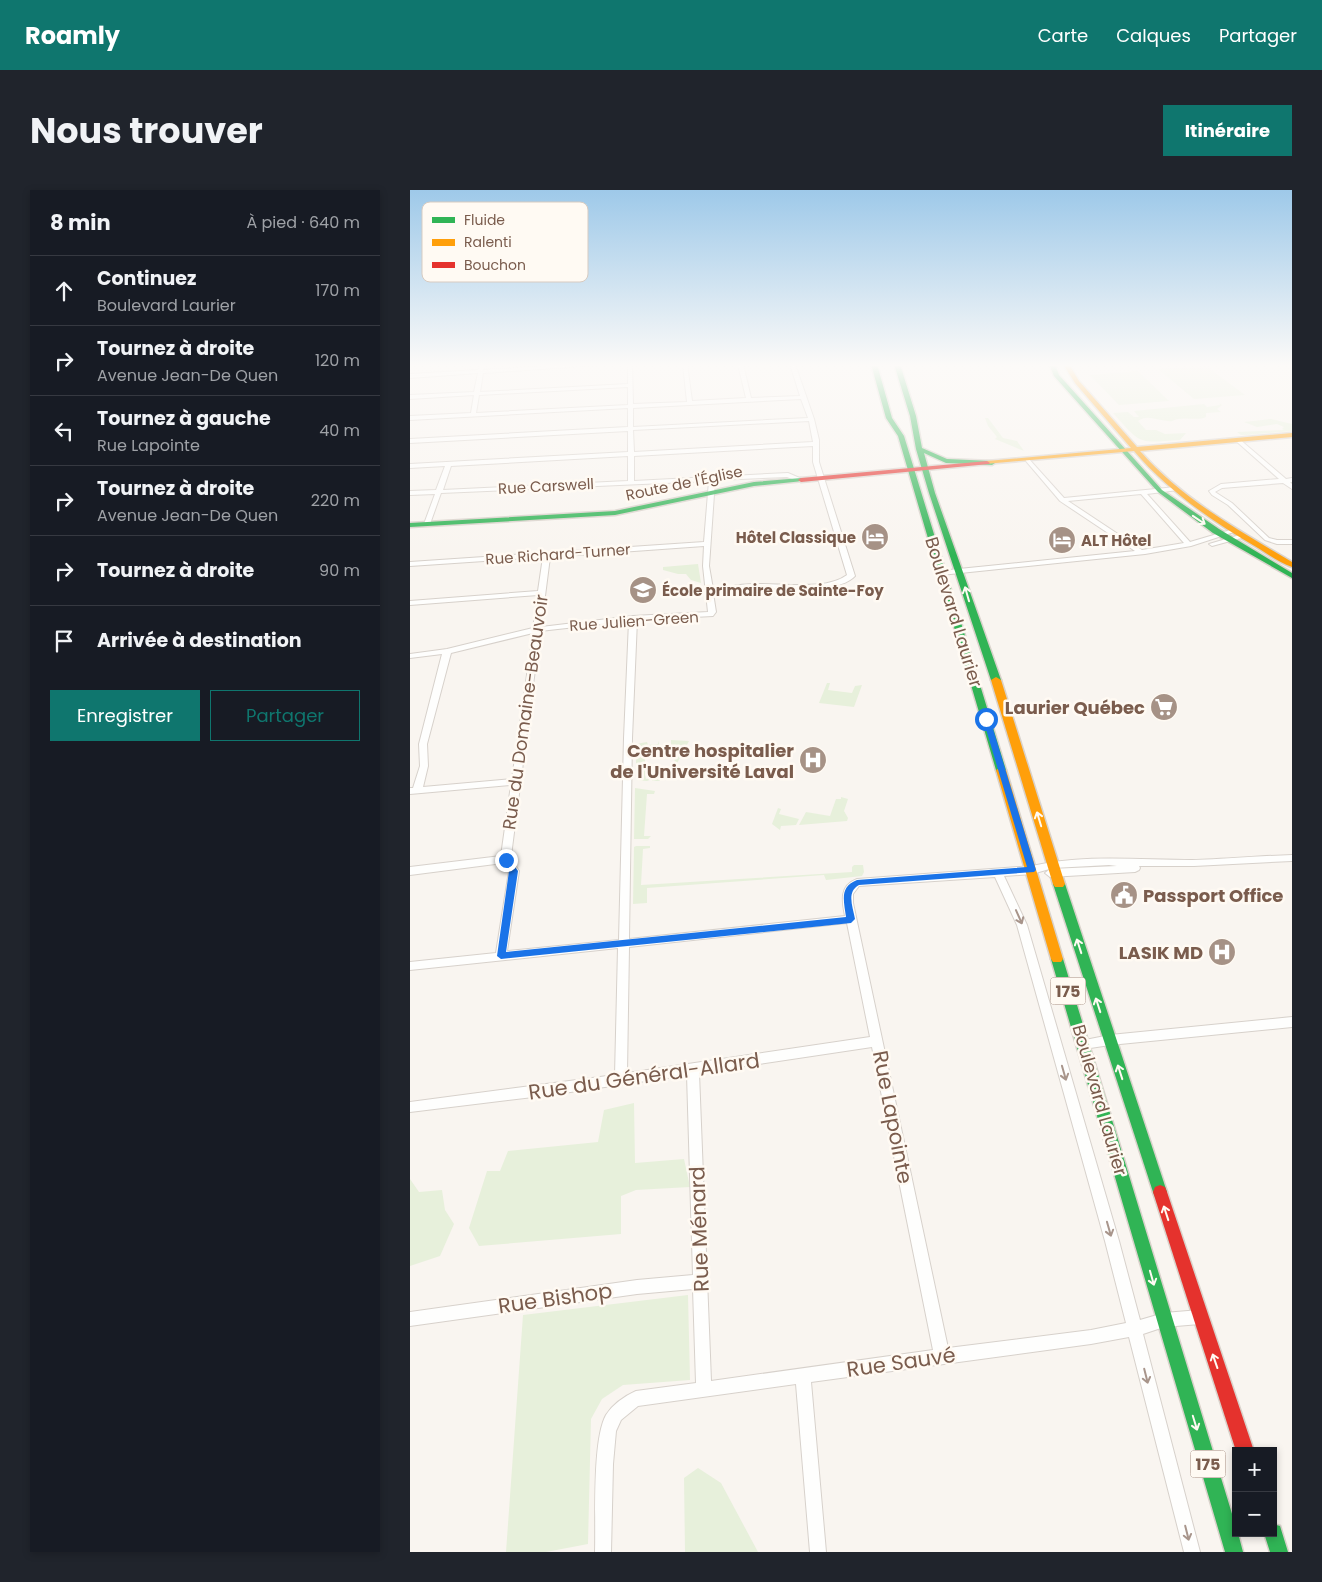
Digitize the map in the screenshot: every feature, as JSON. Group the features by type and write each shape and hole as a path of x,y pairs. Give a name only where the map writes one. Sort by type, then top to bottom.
{"main road":[{"name":"Boulevard Laurier","path":"895,428 901,436 943,574 1234,1552"},
{"name":"Boulevard Laurier","path":"916,428 919,449 941,521 960,572 1110,1040 1244,1447"},
{"path":"1109,428 1131,450 1232,535 1292,576"},
{"path":"1113,428 1160,491 1182,508 1292,565"},
{"name":"Route de l'Église","path":"410,525 615,513 744,485 1292,435"},
{"path":"919,449 932,458 944,462 992,463"},
{"path":"1274,1537 1279,1552"}],"street":[{"path":"410,441 658,428"},
{"path":"712,478 706,566 710,591 754,586 835,584 848,580 851,576 816,462 816,444 813,428"},
{"path":"631,481 632,429"},
{"path":"1238,440 1292,487"},
{"path":"410,466 816,444"},
{"path":"1028,460 1062,500 1140,552"},
{"path":"427,524 449,464"},
{"name":"Rue Carswell","path":"410,493 788,475 800,480"},
{"path":"1292,480 1212,490 1214,494 1241,514 1267,539 1277,542 1292,542"},
{"path":"1062,500 1176,489"},
{"path":"1143,493 1189,545"},
{"path":"943,574 1198,547 1232,535"},
{"path":"1169,549 1232,535"},
{"name":"Rue Richard-Turner","path":"410,564 707,544"},
{"name":"Rue du Domaine-Beauvoir","path":"501,956 514,871 506,860 547,555"},
{"name":"Rue Julien-Green","path":"410,656 447,651 536,631 633,618 710,614 712,612 710,591"},
{"path":"410,603 541,593"},
{"path":"621,1080 628,738 633,618"},
{"path":"447,651 423,744 424,766 414,791 516,782"},
{"path":"998,873 1292,858"},
{"path":"410,871 506,860"},
{"name":"Rue Lapointe","path":"942,1356 847,894 850,887 857,882 998,873"},
{"name":"Boulevard Laurier","path":"998,873 1022,925 1112,1241 1192,1552"},
{"path":"410,966 851,919"},
{"path":"1084,1044 1292,1022"},
{"name":"Rue du Général-Allard","path":"410,1107 621,1080 877,1042"},
{"name":"Rue Ménard","path":"693,1069 704,1389"},
{"name":"Rue Bishop","path":"410,1319 637,1287 701,1282"},
{"name":"Rue Sauvé","path":"603,1552 607,1445 610,1423 623,1407 636,1399 1091,1337 1134,1329 1164,1320 1200,1317"},
{"path":"803,1376 818,1552"}],"green space":[{"path":"989,428 995,428 1003,438 1017,441 1024,451 995,439 997,437"},
{"path":"1127,428 1144,428 1146,430 1156,430 1165,434 1186,433 1180,440 1155,442 1141,440"},
{"path":"1292,428 1292,431 1246,435 1241,435 1237,432 1284,430 1282,429"},
{"path":"698,564 701,583 691,580 686,574 663,570 663,567"},
{"path":"827,683 830,683 828,690 852,693 855,686 862,685 854,707 819,703"},
{"path":"671,740 689,741 675,767 674,749 671,749"},
{"path":"659,741 659,746 645,748 645,775 646,779 658,777 659,773 660,781 652,781 652,779 647,781 636,780 636,744 647,742 648,745 658,744"},
{"path":"635,788 655,791 654,794 647,794 644,836 651,836 648,839 634,839"},
{"path":"841,797 848,799 844,811 848,818 847,821 799,825 806,812 830,816 836,799 841,799"},
{"path":"778,808 781,809 779,814 799,819 796,825 781,826 780,830 772,824"},
{"path":"650,846 650,848 643,849 641,885 852,872 854,865 863,865 864,872 862,876 826,880 824,875 647,888 647,903 633,904 634,847"},
{"path":"634,1103 635,1163 684,1159 690,1187 636,1190 621,1196 621,1234 479,1246 469,1228 487,1171 500,1171 508,1151 598,1142 604,1110"},
{"path":"410,1179 419,1192 442,1190 445,1210 454,1224 440,1256 410,1266"},
{"path":"688,1295 690,1380 623,1385 602,1399 591,1419 588,1544 546,1552 506,1552 523,1315"},
{"path":"698,1468 721,1483 758,1552 685,1552 684,1478"}],"traffic: fast":[{"path":"895,428 901,436 1001,770"},
{"path":"915,428 919,449 932,493 996,680"},
{"path":"1103,428 1160,491 1216,531 1292,576"},
{"path":"919,449 946,461 992,463"},
{"path":"410,525 615,513 754,484 801,480"},
{"path":"1059,884 1160,1192"},
{"path":"1057,959 1234,1552"},
{"path":"1274,1537 1279,1552"}],"traffic: slow":[{"path":"1116,428 1148,464 1176,489 1234,531 1292,565"},
{"path":"987,463 1292,435"},
{"path":"996,680 1059,884"},
{"path":"1001,770 1057,959"}],"traffic: jam":[{"path":"801,480 987,463"},
{"path":"1160,1192 1244,1447"}],"place":[{"name":"Hôtel Classique","path":"875,537"},
{"name":"ALT Hôtel","path":"1062,540"},
{"name":"École primaire de Sainte-Foy","path":"643,590"},
{"name":"Laurier Québec","path":"1164,707"},
{"name":"Centre hospitalier de l'Université Laval","path":"813,760"},
{"name":"Passport Office","path":"1124,895"},
{"name":"LASIK MD","path":"1222,952"}],"route":[{"path":"506,860 514,871 501,956 851,919 847,894 850,887 857,882 1032,870 986,719"}]}
